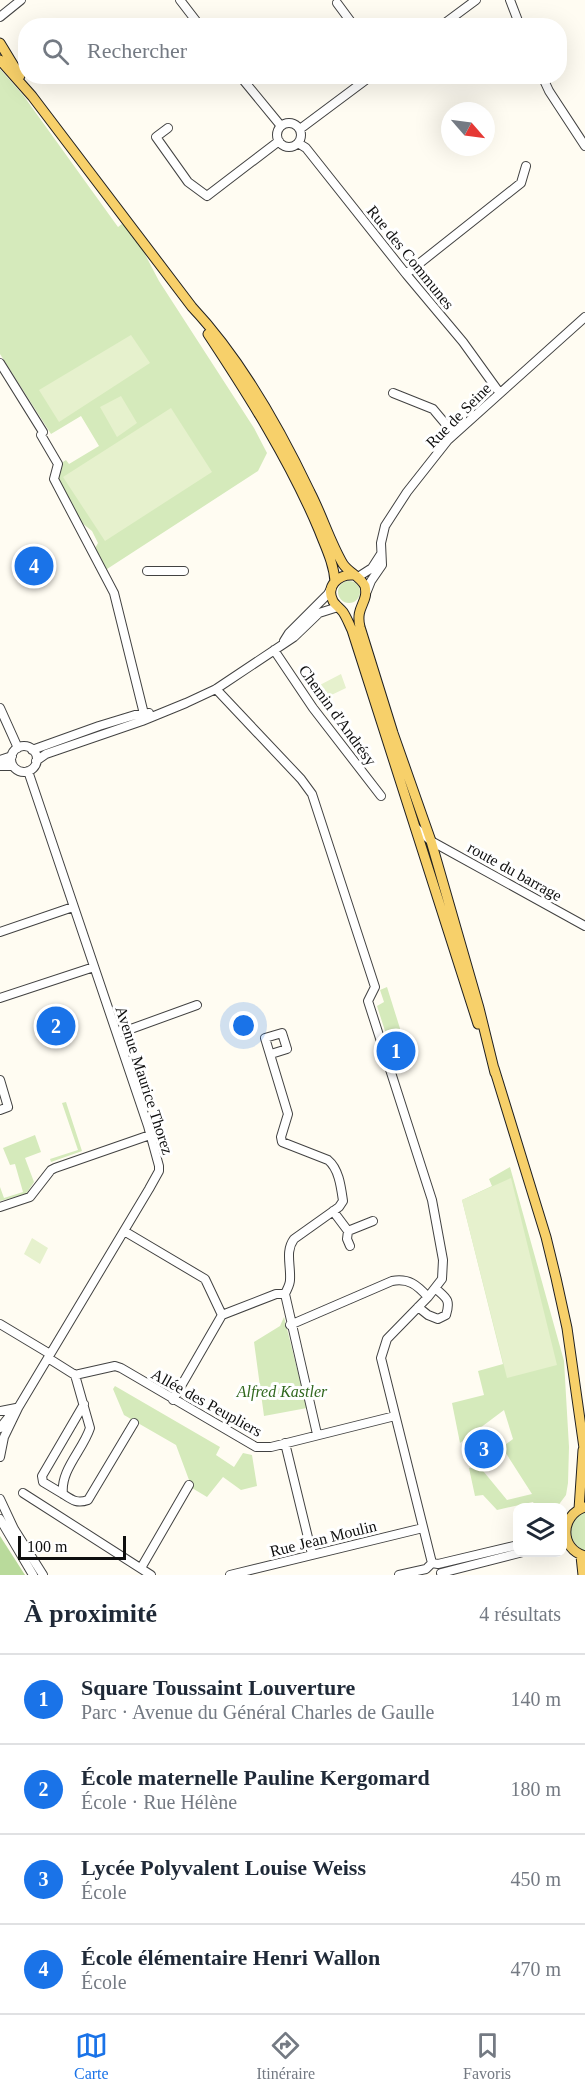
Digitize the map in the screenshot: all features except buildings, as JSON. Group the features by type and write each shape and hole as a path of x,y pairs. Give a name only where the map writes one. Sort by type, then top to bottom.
{"main road":[{"path":"0,43 18,73"},
{"path":"0,60 18,80"},
{"path":"21,84 192,307 262,420 298,484 331,560 334,584 331,596 352,630 495,1073 546,1238 556,1278 567,1328 584,1451 582,1508 571,1515 567,1521"},
{"path":"25,84 32,96"},
{"path":"192,307 207,322 268,414 298,466 340,559 363,581 367,591 360,606 360,627 393,733 431,841 479,1008 495,1073"},
{"path":"334,584 343,576 356,576"},
{"path":"339,608 351,610 360,606"},
{"path":"567,1546 583,1556 583,1575"}],"street":[{"path":"0,16 21,0"},
{"path":"180,0 194,18"},
{"path":"452,18 476,0"},
{"path":"510,0 517,18"},
{"path":"337,3 348,18"},
{"path":"247,84 281,126"},
{"path":"300,129 360,84"},
{"path":"546,84 585,146"},
{"path":"291,123 300,129 301,136 298,143 290,147 284,146 279,141 277,134 281,126 291,123"},
{"path":"168,128 156,137 188,182 207,196 279,141"},
{"name":"Rue des Communes","path":"298,143 306,148 463,342 499,392"},
{"path":"406,274 521,183 526,166"},
{"name":"Rue de Seine","path":"367,591 382,565 382,534 385,526 407,492 454,434 585,317"},
{"path":"0,363 2,373 42,434 58,464 54,479 114,593 139,686 144,714"},
{"path":"393,393 433,409 454,434"},
{"path":"356,576 372,568 381,554"},
{"path":"147,571 184,571"},
{"path":"283,643 289,633 322,600 334,584"},
{"path":"36,760 46,754 186,703 216,688 301,632 319,613 339,608"},
{"name":"Chemin d'Andrésy","path":"274,650 313,708 381,796"},
{"path":"216,688 301,779 312,794 375,987 368,1001 438,1222 442,1279 428,1297 387,1339 381,1358 431,1568 440,1574 513,1555"},
{"path":"0,708 18,747"},
{"path":"32,750 135,715 162,712"},
{"path":"0,760 12,756 18,747 24,746 32,750 36,756 34,767 28,771 20,771 14,766 12,756"},
{"path":"0,766 14,766"},
{"name":"Avenue Maurice Thorez","path":"1,1450 4,1437 18,1408 159,1171 158,1158 28,771"},
{"path":"415,827 431,841"},
{"name":"route du barrage","path":"431,841 585,926"},
{"path":"0,932 73,908"},
{"path":"0,998 94,967"},
{"path":"117,1034 197,1005"},
{"path":"271,1054 288,1114 281,1137 282,1142 328,1160 333,1165 342,1188 343,1201 294,1239 288,1250 290,1282 285,1294 317,1434"},
{"path":"0,1080 4,1108"},
{"path":"0,1207 30,1197 55,1168 150,1135"},
{"path":"333,1211 348,1231"},
{"path":"348,1231 373,1221"},
{"path":"124,1231 205,1279 222,1315"},
{"path":"348,1231 346,1239 350,1246"},
{"path":"291,1325 392,1281 402,1279 418,1286 428,1297"},
{"path":"418,1307 428,1315 438,1318 446,1315 447,1298 435,1288"},
{"path":"173,1400 222,1315 276,1294 285,1294"},
{"path":"0,1324 75,1375 90,1428 70,1465 62,1485 63,1494"},
{"name":"Allée des Peupliers","path":"75,1375 115,1366 256,1447 271,1447 395,1416"},
{"path":"84,1404 42,1476 43,1482 74,1501 81,1503 88,1500 134,1424"},
{"path":"0,1411 18,1408"},
{"name":"Avenue Maurice Thorez","path":"0,1428 18,1408"},
{"path":"285,1443 312,1554"},
{"path":"141,1568 189,1485"},
{"path":"23,1493 152,1575"},
{"path":"0,1499 14,1529 44,1575"},
{"path":"0,1519 33,1575"},
{"name":"Rue Jean Moulin","path":"230,1575 423,1528"},
{"path":"399,1575 513,1546"}],"green space":[{"path":"0,69 23,95 118,227 127,220 159,281 254,428 267,453 258,471 104,571 94,550 98,543 92,531 77,519 57,479 60,464 66,460 69,464 99,446 81,416 51,434 0,354"},
{"path":"131,335 150,363 59,422 39,390"},
{"path":"121,396 137,423 117,437 100,407"},
{"path":"171,408 212,472 105,541 63,477"},
{"path":"349,581 357,584 360,592 357,600 349,603 341,600 338,592 341,584"},
{"path":"341,674 346,688 323,699 316,687"},
{"path":"387,987 408,1054 394,1059 377,1006 384,1002 380,990"},
{"path":"66,1102 82,1151 51,1162 50,1159 78,1150 62,1103"},
{"path":"35,1135 41,1152 25,1158 34,1182 26,1194 0,1201 0,1187 4,1198 23,1192 15,1164 10,1165 3,1148"},
{"path":"510,1167 564,1361 569,1447 568,1483 566,1495 560,1503 513,1503 513,1506 497,1510 483,1495 475,1496 469,1468 479,1466 507,1500 532,1494 502,1447 513,1439 504,1410 460,1443 452,1403 484,1395 478,1371 503,1364 462,1200 492,1186 489,1179"},
{"path":"511,1178 557,1365 507,1378 462,1200"},
{"path":"32,1238 48,1248 40,1264 24,1254"},
{"name":"Alfred Kastler","path":"284,1317 307,1408 264,1416 254,1342 280,1326"},
{"path":"115,1386 220,1447 216,1455 234,1467 243,1453 252,1455 257,1486 241,1490 223,1477 207,1497 192,1488 176,1445 124,1415 113,1389"},
{"path":"585,1511 585,1552 574,1542 571,1532 575,1520"},
{"path":"0,1536 25,1575 0,1575"}],"place":[{"name":"École élémentaire Henri Wallon","path":"34,566"},
{"name":"École maternelle Pauline Kergomard","path":"56,1026"},
{"name":"Square Toussaint Louverture","path":"396,1051"},
{"name":"Lycée Polyvalent Louise Weiss","path":"484,1449"}]}
